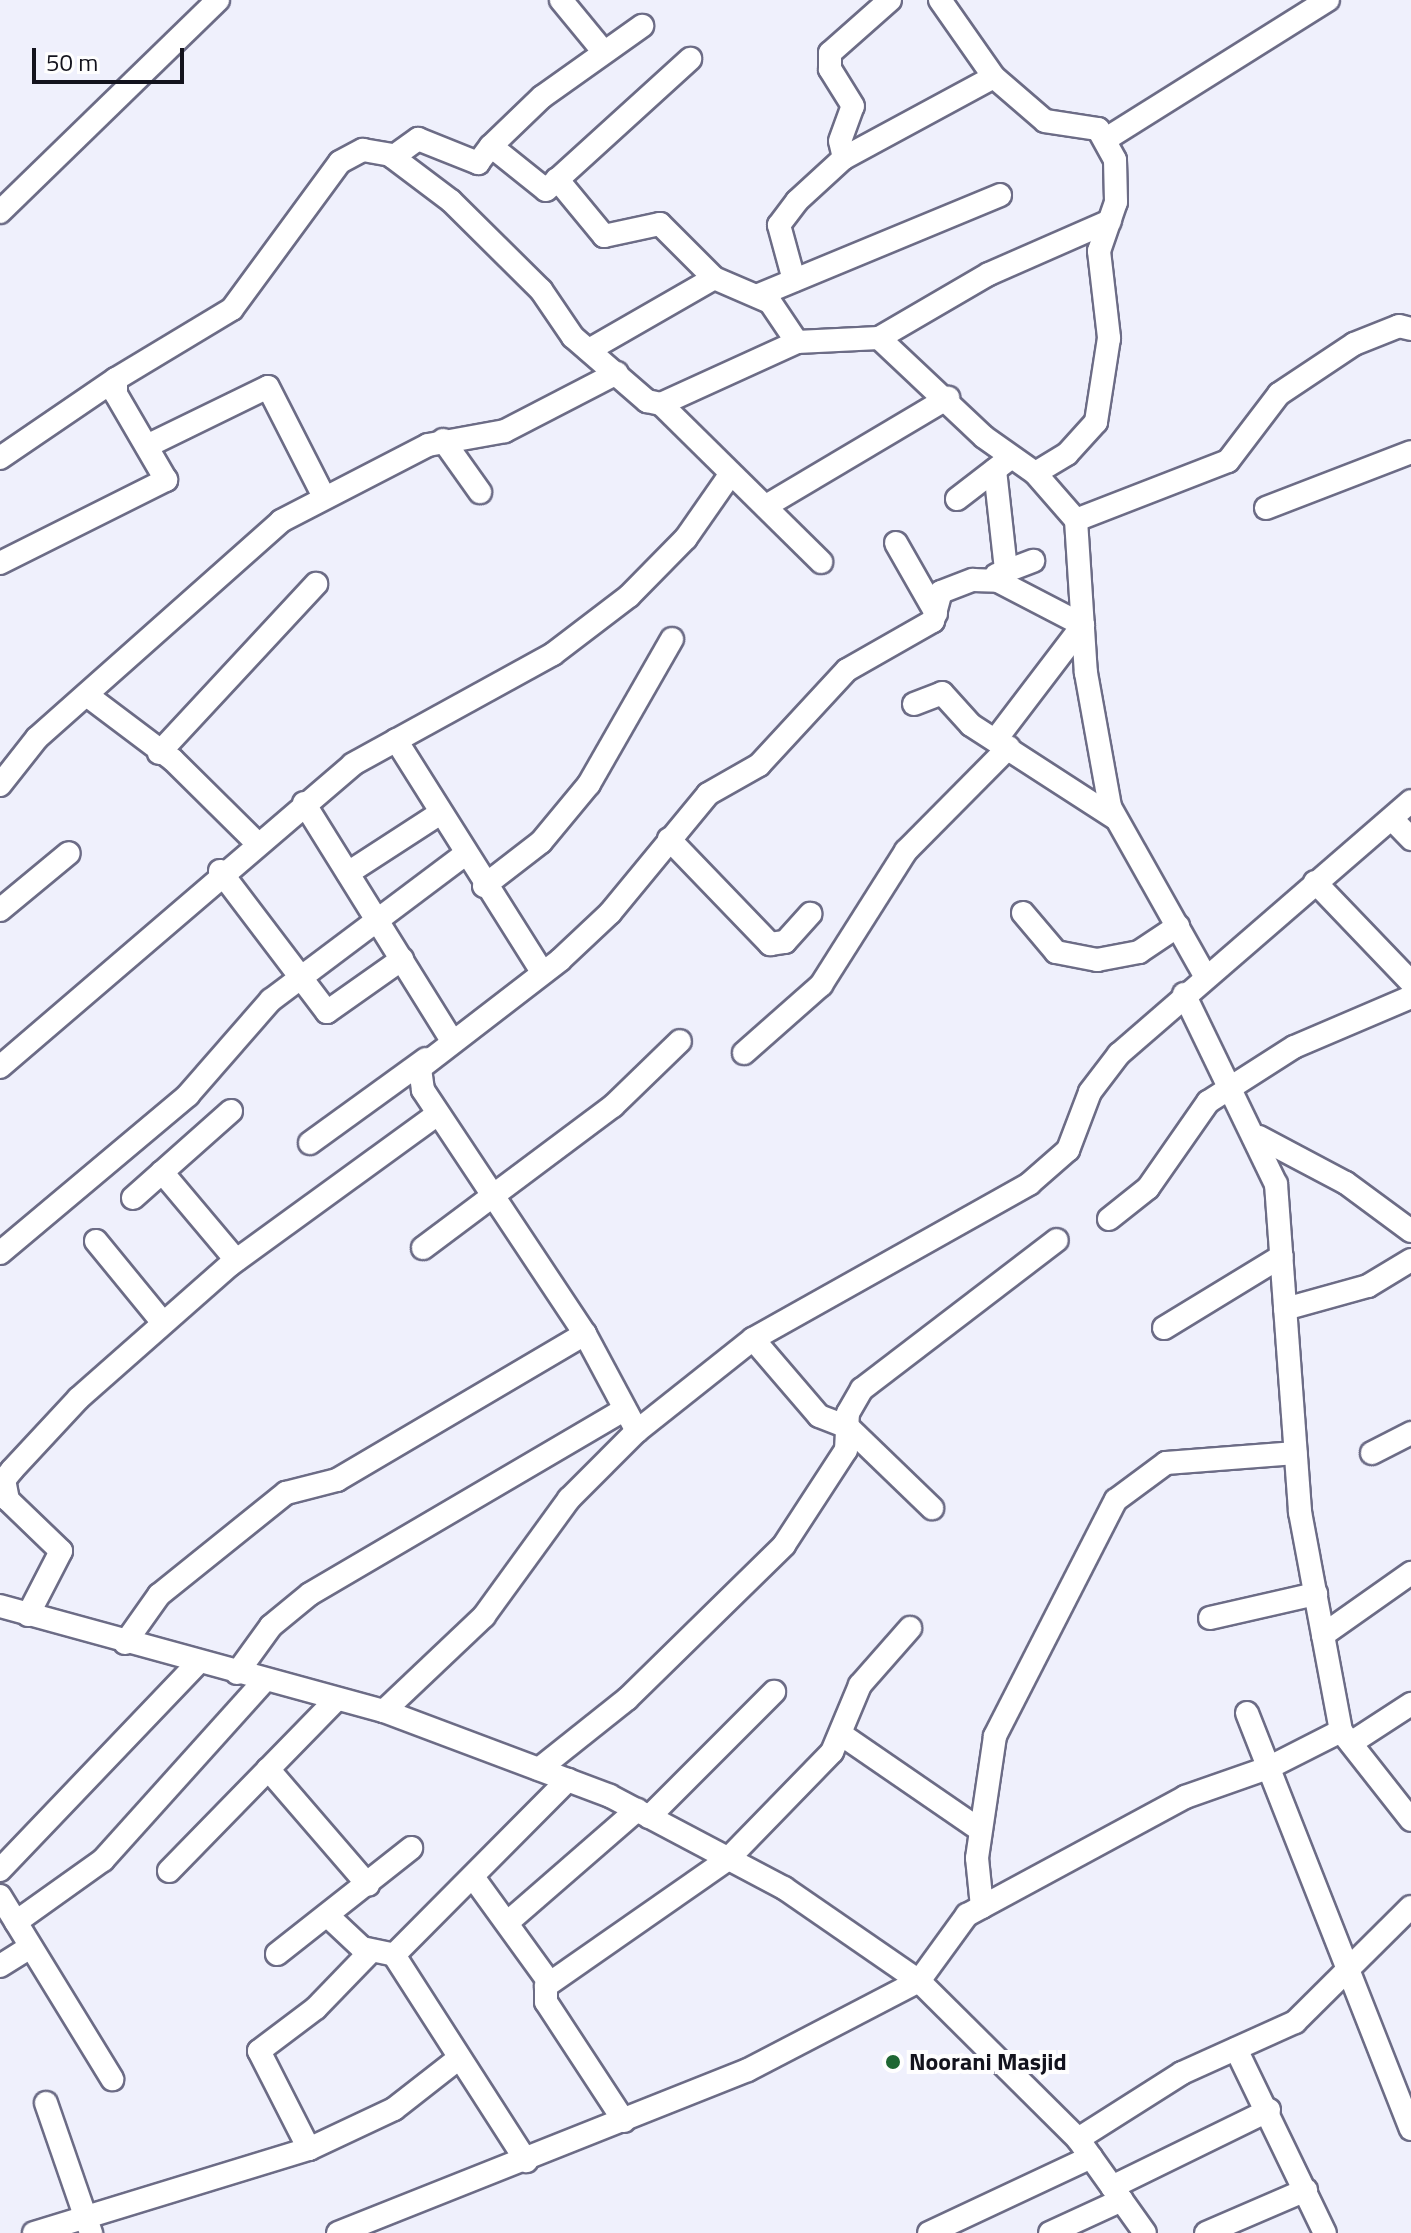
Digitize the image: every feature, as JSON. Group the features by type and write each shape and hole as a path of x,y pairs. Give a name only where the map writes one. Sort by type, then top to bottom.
{"street":[{"path":"0,212 218,0"},
{"path":"561,0 603,51"},
{"path":"844,158 840,141 853,106 830,69 830,53 890,0"},
{"path":"1106,139 1328,0"},
{"path":"944,1 994,77 1045,121 1098,129 1115,160 1110,221 1099,251 1109,338 1096,422 1067,454 1035,473"},
{"path":"393,157 418,139 478,163 491,146 603,51 642,26"},
{"path":"491,146 537,189 557,179 690,59"},
{"path":"794,280 779,225 844,158 994,77"},
{"path":"0,458 116,379 232,309 340,162 363,150 393,157 451,201 589,350 661,404 821,562"},
{"path":"557,179 604,236 653,220 714,278 759,295 797,342"},
{"path":"759,295 1000,195"},
{"path":"661,404 797,342 879,338 989,274 1110,221"},
{"path":"589,350 714,278"},
{"path":"1076,520 1228,461 1279,394 1354,344 1411,329"},
{"path":"879,338 948,398 1002,464 1035,473 1076,520 1083,625 1115,818 1204,974"},
{"path":"0,785 37,738 88,696 281,521 323,495 443,440 505,431 617,373"},
{"path":"0,563 162,484 165,474 116,394 116,379"},
{"path":"149,445 268,387 323,495"},
{"path":"766,506 948,398"},
{"path":"443,440 480,492"},
{"path":"1266,508 1411,452"},
{"path":"957,499 1002,464"},
{"path":"997,574 1002,464"},
{"path":"0,1067 220,871 304,803 396,740 553,654 629,596 686,538 730,475"},
{"path":"896,543 936,613"},
{"path":"310,1143 543,973 610,913 669,839 729,776 769,755 847,670 921,629 936,613 941,592 1033,561"},
{"path":"997,574 1083,625"},
{"path":"159,753 316,584"},
{"path":"744,1053 821,985 906,851 1003,743 1083,625"},
{"path":"484,886 541,842 589,784 672,639"},
{"path":"914,704 942,693 1086,806 1115,818"},
{"path":"88,696 159,753 256,842"},
{"path":"396,740 463,856 543,973"},
{"path":"384,1711 484,1616 569,1499 637,1431 753,1339 1029,1184 1068,1150 1104,1071 1204,974 1411,801"},
{"path":"304,803 451,1039"},
{"path":"348,873 439,814"},
{"path":"1392,819 1411,839"},
{"path":"669,839 770,944 785,942 810,914"},
{"path":"0,910 69,853"},
{"path":"0,1253 188,1095 242,1027 299,978 376,917 463,856"},
{"path":"220,871 319,1007 334,1011 402,959"},
{"path":"1315,882 1411,982"},
{"path":"1023,913 1056,952 1097,960 1139,952 1178,926"},
{"path":"1184,994 1228,1087 1259,1137 1276,1184 1296,1453 1323,1635 1346,1737 1411,1820"},
{"path":"1109,1219 1148,1188 1208,1102 1228,1087 1294,1047 1411,997"},
{"path":"423,1248 489,1193 613,1106 680,1041"},
{"path":"426,1059 419,1077 438,1114 585,1334 637,1431"},
{"path":"133,1198 231,1111"},
{"path":"28,1615 61,1551 8,1500 4,1480 79,1398 236,1260 438,1114"},
{"path":"1259,1137 1346,1183 1411,1231"},
{"path":"162,1172 236,1260"},
{"path":"539,1769 627,1699 784,1545 846,1450 848,1427 862,1389 1057,1240"},
{"path":"96,1241 163,1323"},
{"path":"1164,1328 1282,1256"},
{"path":"1285,1309 1368,1286 1411,1260"},
{"path":"125,1643 159,1595 286,1493 337,1480 585,1334"},
{"path":"753,1339 819,1416 848,1427 932,1508"},
{"path":"237,1673 271,1626 310,1594 625,1409"},
{"path":"1372,1453 1411,1433"},
{"path":"982,1907 979,1829 995,1736 1116,1500 1166,1463 1296,1453"},
{"path":"1323,1635 1411,1573"},
{"path":"1210,1618 1316,1594"},
{"path":"0,1606 198,1663 384,1711 568,1780 643,1814 728,1859 919,1981 1084,2148 1145,2233"},
{"path":"549,1982 728,1859 842,1735 860,1685 910,1628"},
{"path":"0,1870 198,1663"},
{"path":"16,1922 103,1860 264,1681"},
{"path":"508,1922 643,1814 774,1692"},
{"path":"169,1871 337,1699"},
{"path":"338,2233 526,2161 748,2070 919,1981 934,1954 982,1907 1185,1797 1346,1737 1411,1704"},
{"path":"1247,1713 1411,2129"},
{"path":"842,1735 979,1829"},
{"path":"268,1769 368,1885"},
{"path":"394,1955 568,1780"},
{"path":"277,1954 329,1917 411,1848"},
{"path":"473,1877 549,1982 546,2002 624,2121"},
{"path":"0,1896 112,2079"},
{"path":"929,2233 1084,2148 1182,2073 1295,2022 1411,1907"},
{"path":"329,1917 371,1951 394,1955 526,2161"},
{"path":"0,1966 31,1947"},
{"path":"309,2149 259,2051 316,2008 371,1951"},
{"path":"1236,2049 1269,2110 1325,2233"},
{"path":"34,2233 88,2226 309,2149 394,2109 458,2059"},
{"path":"46,2103 88,2226"},
{"path":"1050,2233 1269,2110"},
{"path":"1206,2233 1306,2190"}],"place":[{"name":"Noorani Masjid","path":"893,2062"}]}
